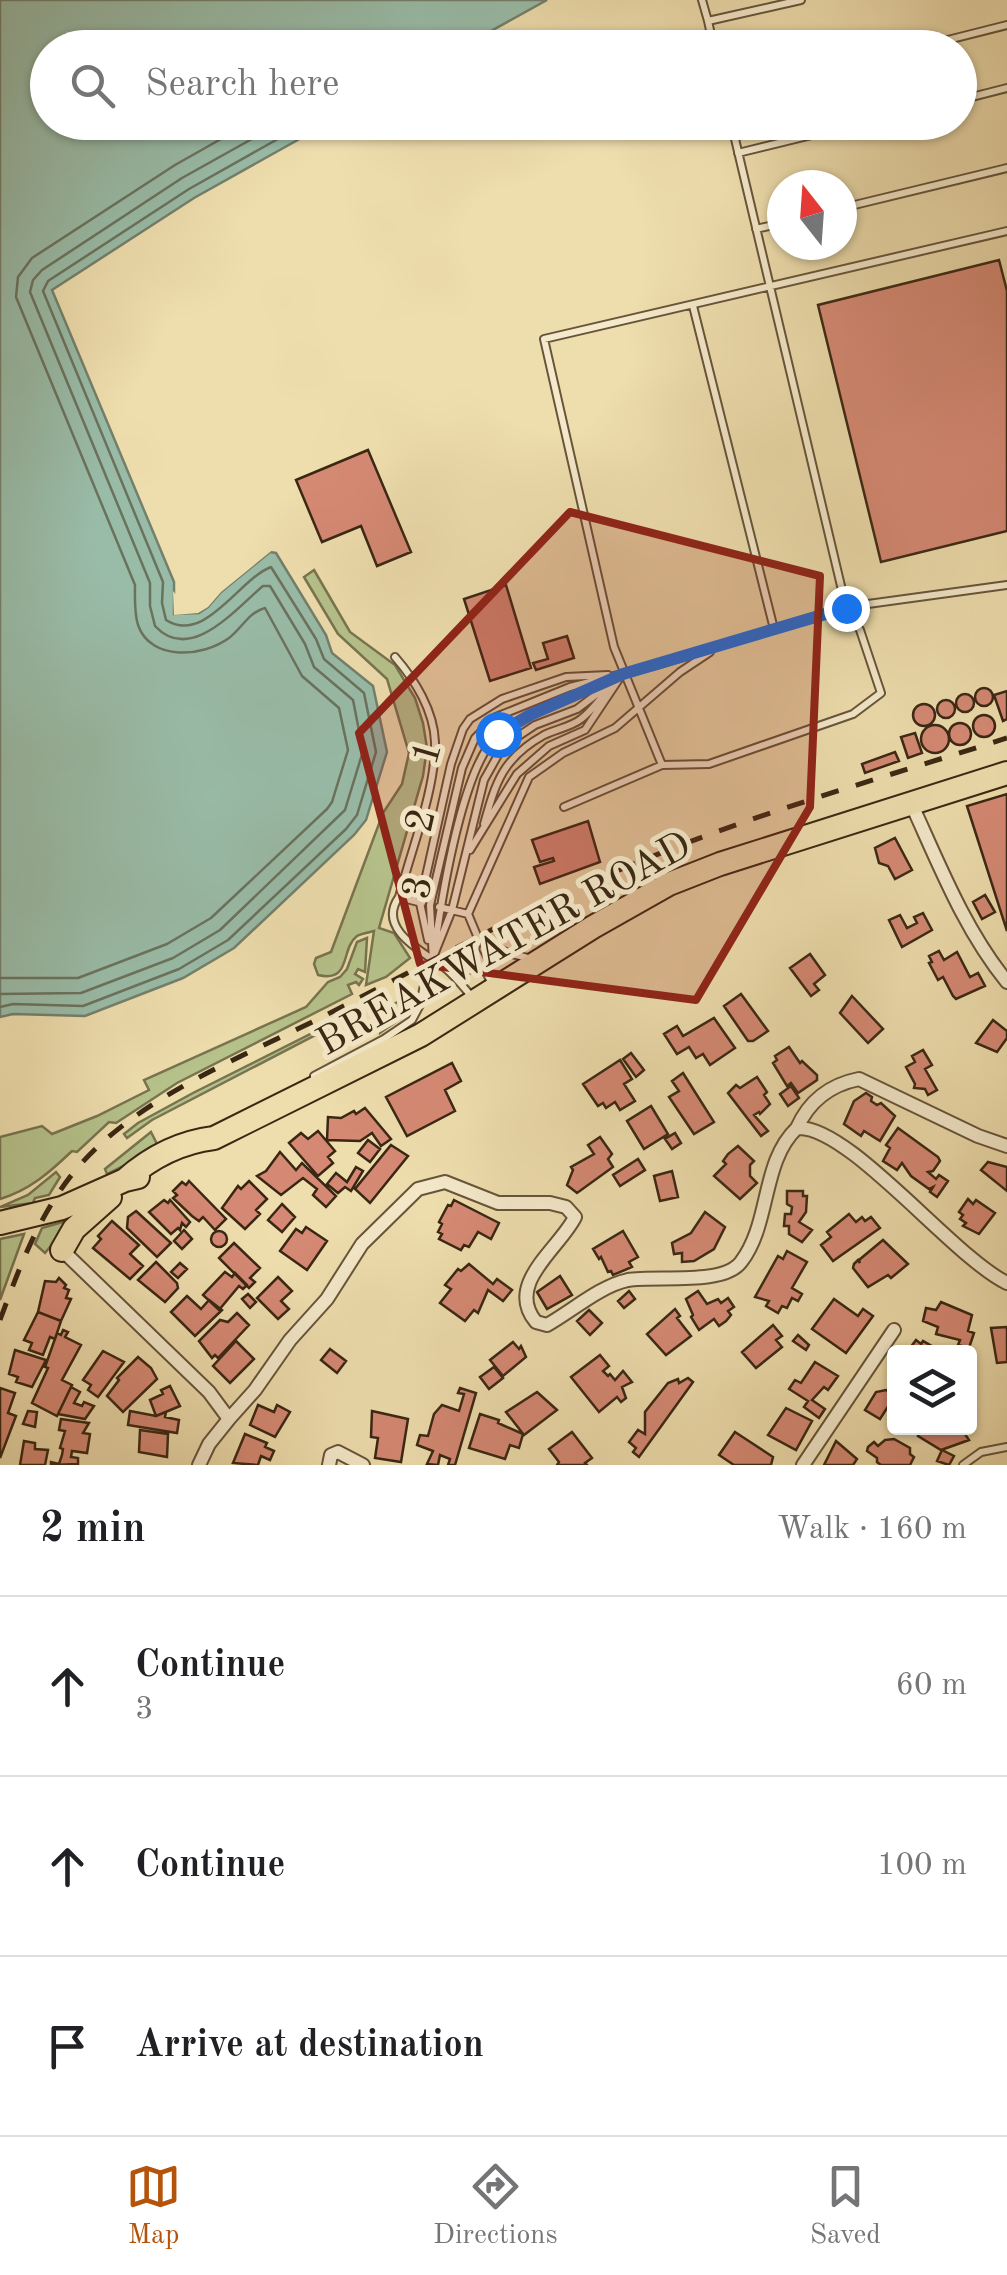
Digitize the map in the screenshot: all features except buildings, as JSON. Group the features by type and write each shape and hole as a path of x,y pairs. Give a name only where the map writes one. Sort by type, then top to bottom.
{"highway":[{"name":"BREAKWATER ROAD","path":"131,1179 199,1153 203,1139 370,1063 669,884 720,864 1007,773"},
{"path":"0,1223 62,1208 131,1179"},
{"path":"62,1250 92,1211 131,1179"}],"street":[{"path":"912,802 944,877 981,946 1007,982"},
{"path":"199,1465 208,1444 327,1299 362,1244 418,1190 431,1183 445,1182 498,1204 550,1202 566,1207 576,1217 532,1276 526,1291 528,1313 536,1322 547,1325 628,1280 716,1275 739,1266 758,1230 780,1150 812,1102 834,1088 859,1079 1007,1146"},
{"path":"796,1128 818,1132 842,1147 992,1276 1007,1283"},
{"path":"62,1250 209,1392 228,1419"},
{"path":"803,1465 894,1330"},
{"path":"329,1465 331,1455 338,1452 363,1465"}],"lane":[{"path":"702,0 710,30"},
{"path":"708,21 801,0"},
{"path":"977,33 1007,25"},
{"path":"977,96 1007,88"},
{"path":"564,807 662,765 709,764 853,714 880,693 860,630 846,608 735,140"},
{"path":"738,153 791,140"},
{"path":"857,204 1007,168"},
{"path":"756,229 767,226"},
{"path":"662,765 623,674 544,340 1007,230"},
{"path":"692,306 774,629"},
{"path":"301,1082 412,1020 452,910 484,780 508,743 535,726 577,710 623,674 846,608 1007,585"},
{"path":"485,995 475,950 478,938 468,914 530,777 563,753 615,728 680,672 719,646"},
{"path":"395,657 420,692 435,739 426,794 399,897 391,908 394,923 412,946 460,982 485,995"},
{"path":"483,827 497,780 518,752 544,735 581,720 623,674"},
{"path":"464,861 517,774 549,746 585,730 623,674"},
{"name":"1","path":"433,961 420,902 450,764 470,719 502,700 566,677 623,674"},
{"name":"2","path":"433,961 430,905 462,768 475,738 511,710 623,674"},
{"name":"3","path":"433,961 441,907 473,774 486,747 498,734 530,715 623,674"},
{"path":"399,897 468,914"},
{"path":"478,938 508,953 539,961"},
{"path":"203,1139 270,1099"},
{"path":"963,1465 981,1452 1007,1447"}],"highlighted area":[{"path":"570,512 820,576 810,807 696,1000 420,964 359,733"}],"green space":[{"path":"314,570 350,632 395,665 415,698 427,748 423,776 379,928 394,933 410,958 386,977 366,985 374,931 358,935 336,974 318,975 314,964 316,958 331,952 383,813 402,784 409,753 387,679 338,634 304,577"},
{"path":"367,938 365,972 358,969 355,974 363,979 359,985 348,985 352,994 177,1083 116,1123 109,1122 39,1180 0,1199 0,1137 42,1126 52,1134 97,1116 149,1090 144,1080 306,1007 328,982 340,977 357,942"},
{"path":"413,993 403,1017 380,1033 379,1013"},
{"path":"354,1012 152,1120 127,1138 124,1134 193,1093"},
{"path":"151,1132 159,1148 107,1174 105,1169"},
{"path":"56,1172 60,1177 49,1195 35,1198 33,1203 0,1207 28,1195"},
{"path":"73,1219 45,1253 35,1244 42,1228"},
{"path":"24,1234 0,1300 0,1239"}],"water":[{"path":"0,0 547,0 493,30 30,30 30,140 298,140 194,198 52,290 174,582 174,614 199,613 270,552 276,553 326,635 332,653 373,686 387,752 366,820 234,948 183,978 85,1016 0,1017"}],"pier":[{"path":"267,548 275,548 208,607 198,613 174,615 173,591 178,610 197,608"}],"railway":[{"path":"0,1320 42,1220 65,1183 104,1141 193,1081 600,878 777,811 1007,738"}],"route":[{"path":"498,734 530,715 623,674 846,608"}]}
